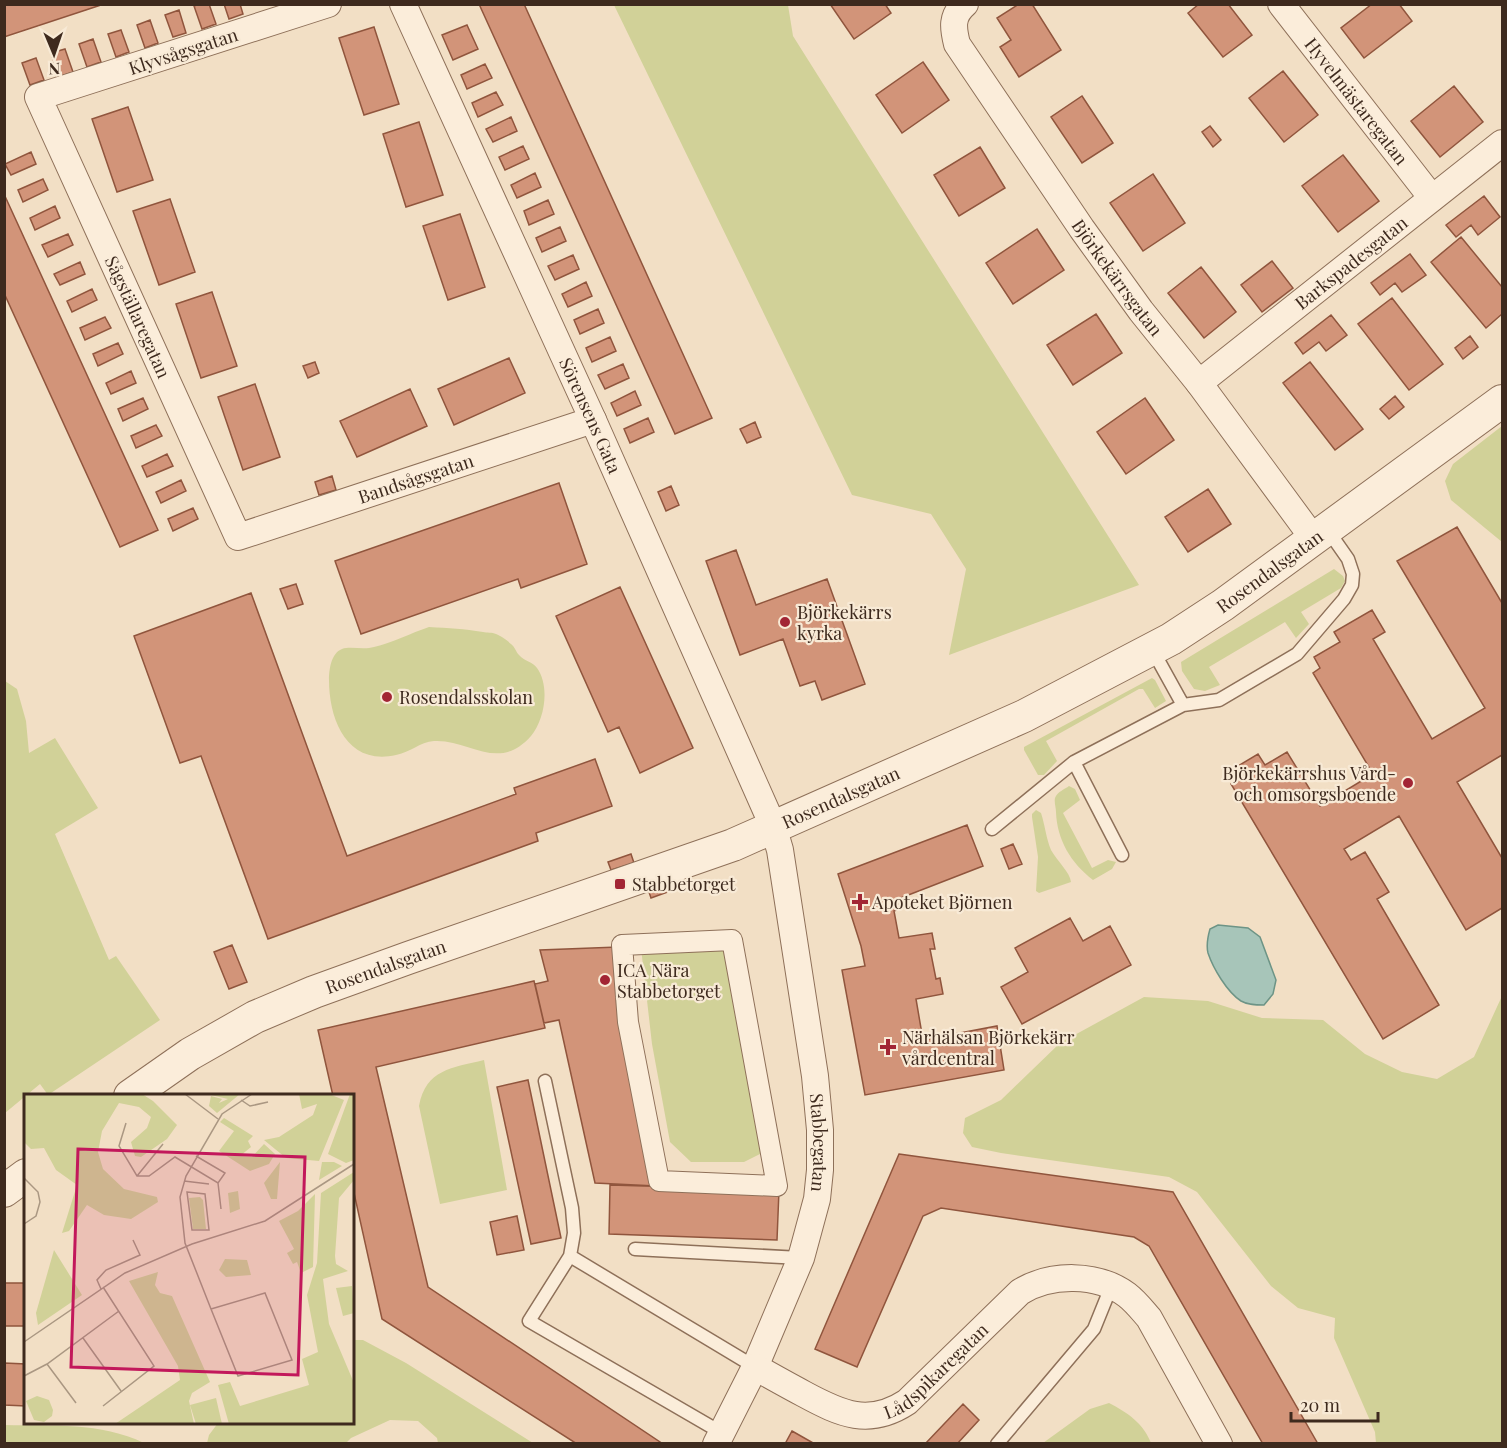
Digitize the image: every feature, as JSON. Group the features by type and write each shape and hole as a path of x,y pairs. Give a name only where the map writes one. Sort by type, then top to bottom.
{"street":[{"name":"Klyvsågsgatan","path":"38,97 328,4"},
{"name":"Sörensens Gata","path":"403,4 593,420 773,826"},
{"name":"Björkekärrsgatan","path":"965,4 955,16 953,30 957,44 1082,229 1141,311 1320,533"},
{"name":"Hyvelmästaregatan","path":"1281,4 1432,198"},
{"name":"Sågställaregatan","path":"38,97 238,537"},
{"name":"Barkspadesgatan","path":"1199,383 1503,143"},
{"name":"Rosendalsgatan","path":"131,1094 190,1054 255,1017 314,992 723,849 1024,716 1152,649 1223,605 1503,400"},
{"name":"Bandsågsgatan","path":"238,537 593,420"},
{"name":"Stabbegatan","path":"719,1438 755,1367 801,1258 817,1199 820,1170 820,1130 815,1076 780,850 773,826"},
{"path":"732,940 777,1186 659,1180 628,1022 622,945 732,940"},
{"path":"4,1191 24,1176"},
{"name":"Lådspikaregatan","path":"755,1367 834,1410 862,1416 879,1415 895,1410 907,1402 1020,1292 1034,1284 1053,1279 1090,1280 1125,1293 1149,1318 1220,1443"}],"lane":[{"path":"992,829 1074,762 1183,705 1219,700 1297,654 1344,599 1352,585 1353,574 1348,559 1320,533"},
{"path":"1152,649 1183,705"},
{"path":"1074,762 1122,855"},
{"path":"545,1081 572,1208 574,1233 570,1256 529,1321 719,1438"},
{"path":"635,1249 801,1258"},
{"path":"570,1256 755,1367"},
{"path":"997,1443 1094,1329 1111,1287"}],"green space":[{"path":"614,5 788,5 793,36 1139,585 949,655 966,569 931,514 852,495"},
{"path":"1502,426 1502,542 1451,500 1445,481 1453,464"},
{"path":"1334,569 1343,576 1345,581 1341,588 1301,612 1309,624 1296,638 1285,622 1209,667 1220,685 1205,691 1194,689 1182,671 1181,662"},
{"path":"429,627 494,633 508,641 521,657 537,668 545,693 540,721 531,736 519,747 507,752 495,753 434,741 424,743 401,754 379,757 365,754 353,747 344,737 337,724 330,695 329,672 335,654 345,648 370,648 381,645"},
{"path":"1152,678 1166,701 1155,708 1143,689 1139,689 1046,741 1057,761 1044,775 1038,775 1024,747"},
{"path":"5,681 17,689 26,721 29,753 55,738 98,808 55,834 109,960 116,956 160,1020 49,1094 40,1084 28,1094 24,1094 24,1097 5,1113"},
{"path":"1069,786 1075,789 1080,800 1063,813 1092,868 1108,860 1116,862 1112,869 1093,880 1072,858 1059,832 1055,798 1059,792"},
{"path":"1036,810 1041,813 1051,850 1071,882 1039,893 1036,891 1038,857 1032,817"},
{"path":"729,945 764,1152 744,1162 691,1162 670,1142 652,1044 641,948"},
{"path":"1502,996 1502,1443 1376,1443 1375,1432 1334,1338 1335,1318 1298,1308 1271,1286 1197,1192 1169,1177 972,1147 963,1133 965,1118 1001,1100 1060,1043 1144,997 1208,1001 1262,1018 1323,1020 1365,1054 1402,1072 1437,1079 1474,1057"},
{"path":"484,1060 507,1190 440,1204 419,1106 422,1094 434,1077 442,1072"},
{"path":"354,1340 363,1340 406,1363 533,1443 438,1443 437,1438 418,1421 390,1420 351,1438 346,1443 207,1443 209,1435 217,1424 354,1424"},
{"path":"1109,1403 1134,1419 1144,1430 1151,1443 1043,1443 1090,1409"},
{"path":"5,1425 93,1428 128,1436 144,1443 5,1443"}],"shaded area":[{"path":"1218,925 1248,928 1260,937 1276,980 1273,994 1264,1005 1241,1001 1226,986 1217,972 1208,953 1207,944 1210,929"}],"building":[{"path":"4,4 104,4 4,37"},
{"path":"209,4 216,24 202,29 194,6"},
{"path":"224,4 240,4 243,14 229,19"},
{"path":"479,4 524,4 712,418 675,434"},
{"path":"830,4 885,4 891,13 854,39"},
{"path":"1019,4 1032,4 1061,50 1019,77 1000,47 1011,40 997,18"},
{"path":"1199,4 1228,4 1252,35 1223,57 1188,13"},
{"path":"1372,4 1399,4 1412,21 1364,58 1341,28"},
{"path":"179,10 186,33 173,37 165,15"},
{"path":"150,20 158,43 145,48 137,25"},
{"path":"467,25 478,49 453,60 442,35"},
{"path":"374,27 399,104 364,115 339,38"},
{"path":"121,30 129,52 116,57 108,34"},
{"path":"93,39 101,62 87,67 79,44"},
{"path":"65,49 73,72 59,77 51,53"},
{"path":"36,58 44,80 30,85 22,63"},
{"path":"923,62 949,100 902,133 876,95"},
{"path":"485,64 492,78 467,89 461,75"},
{"path":"1283,71 1318,115 1284,142 1249,98"},
{"path":"1454,86 1483,122 1440,157 1411,121"},
{"path":"496,92 503,105 478,117 472,103"},
{"path":"1082,96 1113,143 1082,163 1051,117"},
{"path":"128,107 153,180 117,192 92,119"},
{"path":"511,117 517,131 493,142 486,129"},
{"path":"419,122 443,195 406,207 383,134"},
{"path":"1210,126 1221,140 1213,147 1202,132"},
{"path":"523,146 529,159 505,170 499,157"},
{"path":"980,147 1005,188 959,216 934,175"},
{"path":"31,152 36,164 11,175 5,164"},
{"path":"1343,155 1379,201 1338,232 1302,186"},
{"path":"535,173 541,187 517,198 511,185"},
{"path":"1153,174 1185,223 1143,251 1110,203"},
{"path":"43,179 48,190 23,202 18,190"},
{"path":"4,194 158,530 120,547 4,293"},
{"path":"1484,196 1500,217 1478,235 1471,225 1456,237 1446,225"},
{"path":"170,199 195,272 159,285 133,211"},
{"path":"548,200 554,214 529,225 524,211"},
{"path":"55,206 60,218 35,230 30,218"},
{"path":"460,214 485,287 448,300 423,226"},
{"path":"560,227 566,241 542,252 536,238"},
{"path":"1037,229 1064,270 1013,304 986,263"},
{"path":"68,234 73,245 48,257 42,245"},
{"path":"1461,237 1502,287 1502,314 1486,328 1431,262"},
{"path":"1410,254 1426,275 1402,292 1395,283 1380,295 1371,283"},
{"path":"573,255 579,269 555,280 548,266"},
{"path":"1272,261 1293,288 1262,312 1241,285"},
{"path":"80,262 85,274 60,285 54,274"},
{"path":"1201,267 1236,312 1204,338 1168,293"},
{"path":"586,282 592,296 568,307 562,294"},
{"path":"92,289 97,300 72,312 67,301"},
{"path":"212,292 237,366 201,378 176,304"},
{"path":"1392,298 1443,364 1409,390 1358,324"},
{"path":"598,309 604,323 580,334 574,320"},
{"path":"1096,314 1122,353 1073,385 1047,345"},
{"path":"1331,315 1347,335 1326,351 1319,342 1303,354 1295,343"},
{"path":"105,317 111,328 85,340 80,328"},
{"path":"1470,336 1478,347 1463,359 1455,348"},
{"path":"610,337 616,351 592,362 586,348"},
{"path":"118,343 123,354 98,366 93,354"},
{"path":"509,358 525,393 454,425 438,389"},
{"path":"315,362 319,373 308,378 303,366"},
{"path":"1310,362 1363,429 1335,450 1283,383"},
{"path":"623,364 629,378 605,389 598,375"},
{"path":"131,371 136,383 111,394 106,383"},
{"path":"255,384 280,457 243,470 218,397"},
{"path":"410,389 427,426 357,457 340,421"},
{"path":"635,391 641,405 617,416 611,403"},
{"path":"1395,396 1404,407 1389,419 1380,409"},
{"path":"143,398 148,409 123,421 118,409"},
{"path":"1145,398 1174,440 1126,474 1097,432"},
{"path":"648,418 654,432 630,443 624,429"},
{"path":"755,422 761,437 747,443 740,429"},
{"path":"156,425 162,436 136,448 131,436"},
{"path":"167,454 173,466 147,477 142,466"},
{"path":"332,476 336,490 319,495 315,482"},
{"path":"181,480 186,491 161,503 156,492"},
{"path":"559,483 587,564 521,588 518,579 361,634 335,561"},
{"path":"671,486 679,505 666,511 658,492"},
{"path":"1208,489 1231,524 1188,552 1165,517"},
{"path":"193,508 198,519 173,531 168,519"},
{"name":"Björkekärrshus Vård- och omsorgsboende","path":"1457,527 1502,603 1502,755 1457,782 1502,858 1502,908 1466,930 1399,816 1344,849 1351,860 1365,852 1389,892 1377,899 1439,1005 1383,1039 1231,784 1239,779 1233,769 1258,754 1265,765 1287,752 1320,806 1373,774 1313,673 1320,668 1314,657 1340,642 1334,632 1372,610 1385,632 1373,639 1432,739 1485,708 1397,561"},
{"name":"Björkekärrs kyrka","path":"736,550 756,605 827,579 865,684 822,700 815,681 800,686 783,639 740,655 706,561"},
{"path":"296,584 303,604 288,609 280,589"},
{"path":"620,587 693,748 640,773 619,727 608,732 556,616"},
{"path":"251,593 347,856 516,794 514,788 595,759 612,806 536,833 538,841 268,939 201,756 180,763 134,636"},
{"path":"967,825 983,866 898,899 899,909 894,911 899,938 932,933 935,949 930,949 936,979 940,978 943,994 916,999 923,1040 997,1026 1004,1070 865,1095 842,970 865,966 838,874"},
{"path":"1013,844 1022,864 1009,869 1001,849"},
{"path":"631,854 634,863 611,870 608,862"},
{"path":"671,885 673,890 651,898 649,892"},
{"path":"1070,918 1083,941 1110,926 1131,965 1022,1024 1001,987 1028,972 1015,948"},
{"path":"232,945 247,982 229,989 214,952"},
{"path":"618,947 656,1186 595,1183 559,1020 544,1023 535,984 548,981 540,950"},
{"path":"534,981 545,1028 376,1067 428,1287 663,1444 577,1444 382,1319 354,1193 354,1094 333,1094 318,1030"},
{"path":"528,1080 561,1238 531,1244 497,1087"},
{"path":"899,1154 1173,1192 1318,1444 1263,1444 1149,1246 1134,1237 941,1208 923,1216 857,1367 815,1349"},
{"path":"610,1185 779,1190 777,1240 609,1234"},
{"path":"517,1216 524,1250 497,1255 490,1222"},
{"path":"4,1283 24,1283 24,1326 4,1326"},
{"path":"4,1363 24,1364 24,1406 4,1405"},
{"path":"963,1404 979,1420 957,1444 925,1444"},
{"path":"792,1431 815,1444 785,1444"}],"place":[{"name":"Björkekärrs kyrka","path":"785,622"},
{"name":"Rosendalsskolan","path":"387,697"},
{"name":"Björkekärrshus Vård- och omsorgsboende","path":"1408,783"},
{"name":"Stabbetorget","path":"620,884"},
{"name":"Apoteket Björnen","path":"860,902"},
{"name":"ICA Nära Stabbetorget","path":"605,980"},
{"name":"Närhälsan Björkekärr vårdcentral","path":"888,1047"}]}
